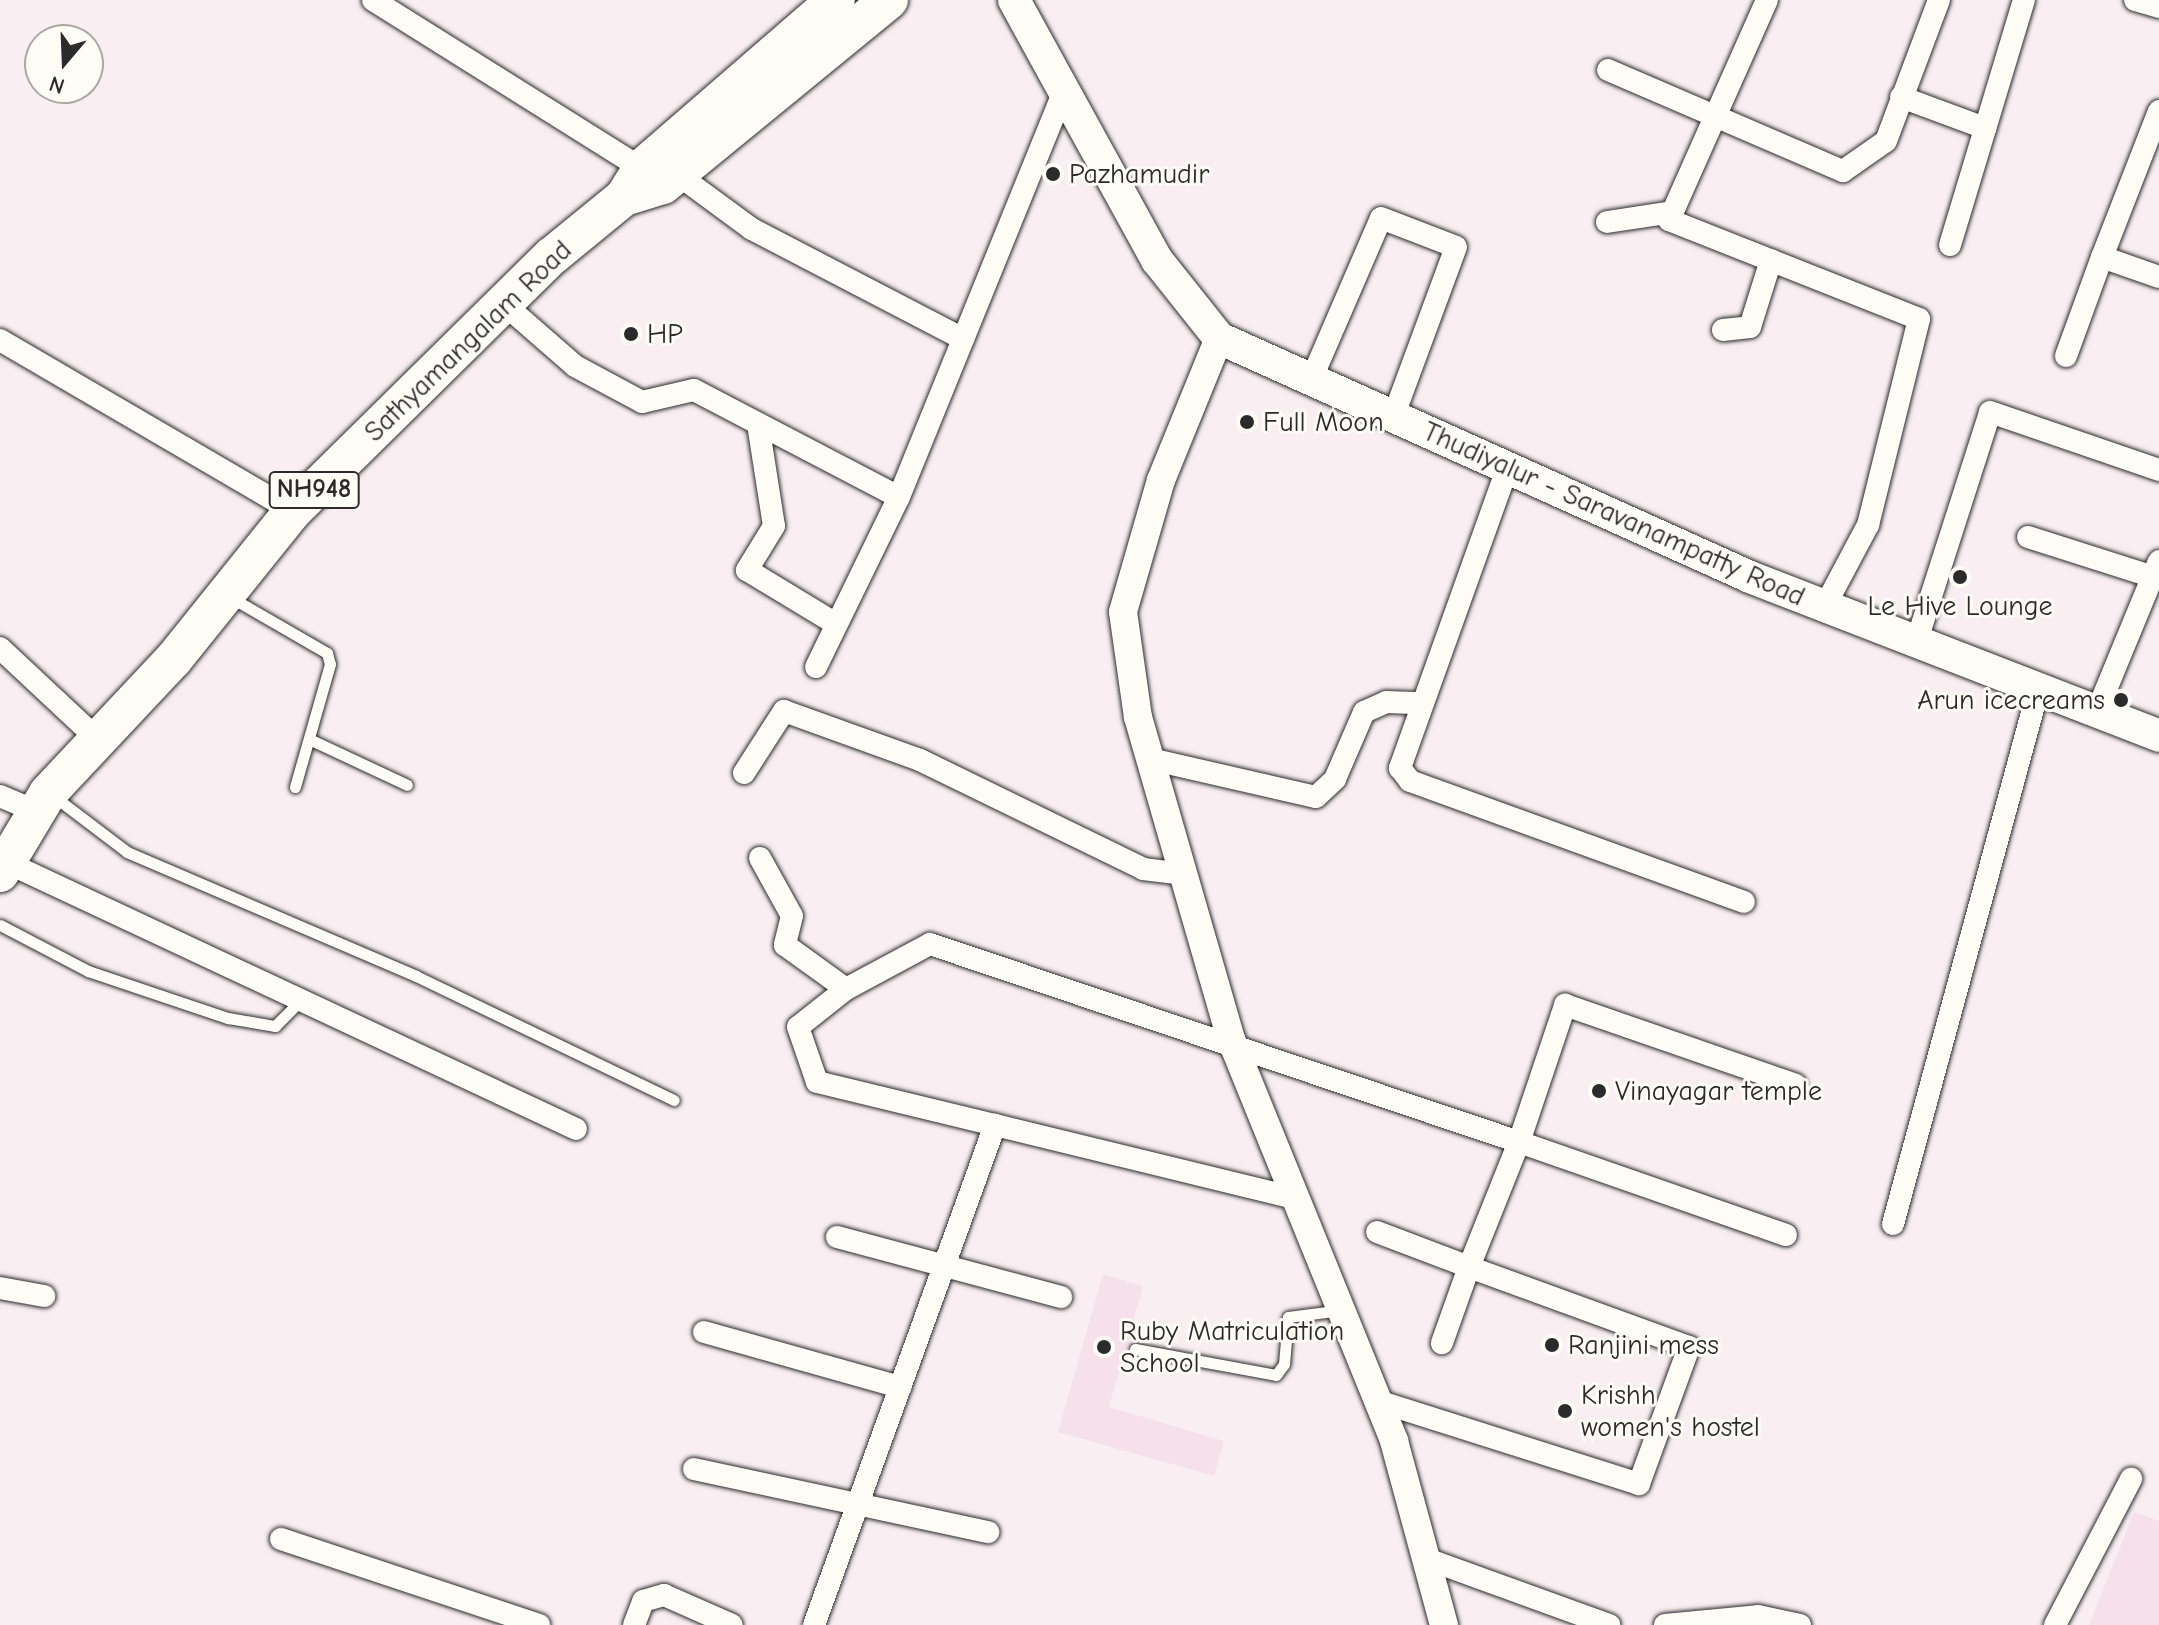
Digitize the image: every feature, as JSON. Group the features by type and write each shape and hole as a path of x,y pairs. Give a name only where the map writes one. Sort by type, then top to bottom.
{"highway":[{"name":"NH948","path":"652,181 836,0"},
{"name":"Sathyamangalam Road","path":"3,859 42,802 95,737 173,660 223,593 293,511 504,304 652,181 889,0"}],"main road":[{"name":"Thudiyalur - Saravanampatty Road","path":"1014,0 1157,260 1219,338 1507,469 1825,606 2098,709 2159,736"}],"street":[{"path":"373,0 652,181 752,229 963,339"},
{"path":"1767,0 1669,220 1919,319 1868,525 1825,606"},
{"path":"1608,70 1843,171 1886,141 1939,0"},
{"path":"1950,245 2024,0"},
{"path":"2135,0 2159,7"},
{"path":"816,667 899,497 1063,94"},
{"path":"1901,97 1985,128"},
{"path":"2066,356 2159,111"},
{"path":"1607,222 1672,212"},
{"path":"1311,380 1381,218 1456,247 1393,417"},
{"path":"2102,257 2159,277"},
{"path":"1723,330 1750,327 1771,260"},
{"path":"504,304 575,366 642,402 694,390 899,497"},
{"path":"1219,338 1161,480 1123,612 1150,759 1231,1039 1378,1401 1444,1625"},
{"path":"0,340 293,511"},
{"path":"1917,640 1990,412 2159,470"},
{"path":"758,424 774,526 747,570 836,624"},
{"path":"1507,469 1400,768 1410,781 1744,902"},
{"path":"2028,537 2156,569 2098,709"},
{"path":"0,648 95,737"},
{"path":"1893,1224 2039,687"},
{"path":"1150,759 1316,797 1335,779 1364,712 1386,702 1421,703"},
{"path":"744,773 784,711 920,760 1143,869 1183,874"},
{"path":"0,796 42,802"},
{"path":"760,858 792,916 785,945 846,989"},
{"path":"3,859 299,1002 576,1129"},
{"path":"1298,1199 817,1082 798,1027 846,989 930,944 1231,1039 1786,1235"},
{"path":"1442,1343 1519,1142 1565,1005 1796,1085"},
{"path":"814,1625 995,1125"},
{"path":"1377,1232 1689,1347 1639,1484 1378,1401"},
{"path":"837,1237 1061,1297"},
{"path":"0,1288 44,1296"},
{"path":"704,1332 900,1387"},
{"path":"694,1469 860,1500 988,1532"},
{"path":"2055,1625 2131,1479"},
{"path":"281,1539 539,1625"},
{"path":"1427,1559 1609,1625"},
{"path":"634,1625 643,1601 664,1595 732,1625"},
{"path":"1665,1625 1758,1616 1800,1625"}],"lane":[{"path":"223,593 327,653 309,739 295,787"},
{"path":"309,739 407,785"},
{"path":"42,802 127,852 416,976 674,1100"},
{"path":"0,925 88,971 228,1018 275,1026 299,1002"},
{"path":"1135,1349 1276,1375 1284,1364 1288,1317 1342,1310"}],"shaded area":[{"name":"Ruby Matriculation School","path":"1103,1274 1143,1286 1109,1407 1224,1441 1214,1476 1058,1432"},
{"path":"2134,1512 2159,1521 2159,1625 2089,1625"}],"place":[{"name":"Pazhamudir","path":"1053,174"},
{"name":"HP","path":"631,334"},
{"name":"Full Moon","path":"1247,422"},
{"name":"Le Hive Lounge","path":"1960,577"},
{"name":"Arun icecreams","path":"2121,700"},
{"name":"Vinayagar temple","path":"1599,1091"},
{"name":"Ranjini mess","path":"1552,1345"},
{"name":"Ruby Matriculation School","path":"1104,1347"},
{"name":"Krishh women's hostel","path":"1565,1411"}]}
